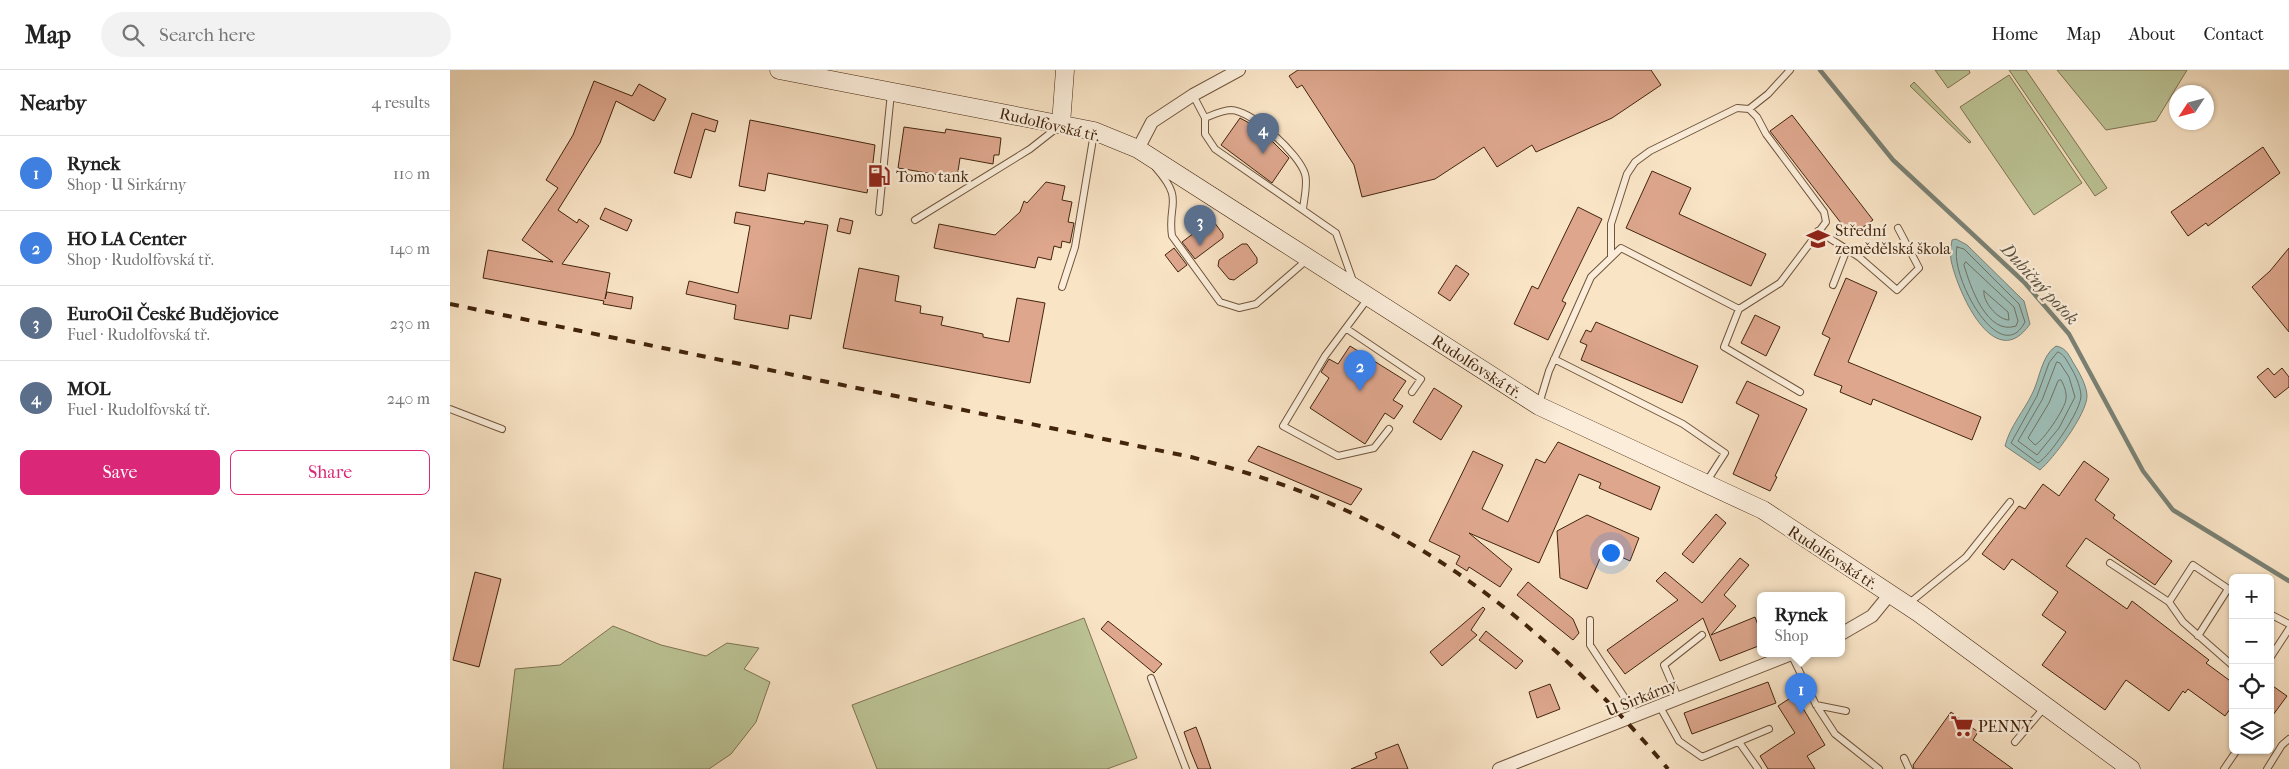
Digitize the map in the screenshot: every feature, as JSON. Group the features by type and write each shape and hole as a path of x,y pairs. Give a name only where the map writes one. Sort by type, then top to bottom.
{"main road":[{"name":"Rudolfovská tř.","path":"779,70 1061,124 1094,132 1138,149 1539,406 1763,510 1907,605 2131,769"},
{"path":"1061,124 1065,70"}],"street":[{"path":"1138,149 1152,122 1193,95 1239,70"},
{"path":"1845,632 1872,616 1890,594"},
{"name":"U Sirkárny","path":"1499,769 1786,657"}],"lane":[{"path":"1749,109 1768,94 1790,70"},
{"path":"879,212 891,92"},
{"path":"1193,95 1205,118 1205,134 1215,149 1336,233 1363,292 1346,329 1325,356 1283,426 1338,456 1374,448 1390,429"},
{"path":"1612,257 1611,224 1627,174 1635,162 1650,151 1737,108 1749,109 1757,117 1766,134 1824,212 1826,222 1780,283 1739,309 1724,347 1800,392"},
{"path":"1205,118 1230,110 1243,113 1267,128 1284,143 1306,174 1303,209"},
{"path":"915,220 1030,149 1061,124"},
{"path":"1062,287 1075,247 1094,132"},
{"path":"1138,149 1167,182 1175,202 1170,228 1172,236 1220,302 1239,308 1256,304 1310,258"},
{"path":"1818,231 1859,257 1897,290 1919,268 1898,228"},
{"path":"1539,406 1554,359 1591,277 1620,248 1739,309"},
{"path":"1833,285 1847,249"},
{"path":"1346,329 1421,379 1412,392"},
{"path":"1554,359 1683,424 1725,453 1706,484"},
{"path":"450,409 502,429"},
{"path":"1907,605 1966,557 2010,502"},
{"path":"2110,563 2170,602 2183,622 2231,664"},
{"path":"2170,602 2193,565 2229,589"},
{"path":"2198,636 2229,593"},
{"path":"2274,616 2289,624"},
{"path":"1590,620 1590,645 1637,716"},
{"path":"2274,652 2289,629"},
{"path":"1679,700 1664,665 1702,634"},
{"path":"1794,657 1816,705 1835,734 1879,769"},
{"path":"1152,678 1186,769"},
{"path":"1816,705 1846,711"},
{"path":"1660,707 1679,741 1702,757 1769,729"},
{"path":"2015,742 2045,707"},
{"path":"2267,769 2282,745 2289,739"},
{"path":"1739,742 1758,769"},
{"path":"2224,769 2234,754"},
{"path":"1904,758 1910,769"}],"green space":[{"path":"1935,70 1969,70 1970,73 1948,88"},
{"path":"2009,70 2026,70 2107,188 2095,196"},
{"path":"2057,70 2187,70 2178,85 2169,85 2169,100 2156,121 2106,130"},
{"path":"2009,75 2082,183 2034,215 1960,107"},
{"path":"1914,82 1971,142 1969,143 1910,86"},
{"path":"1084,618 1137,758 1107,769 877,769 852,705"},
{"path":"613,626 661,645 706,656 727,643 759,648 744,669 770,682 756,722 731,754 709,769 503,769 515,669 560,665"}],"water":[{"path":"1956,239 1967,245 2024,301 2030,324 2017,337 2003,340 1991,335 1979,323 1969,307 1951,260 1952,240"},
{"path":"2056,346 2065,350 2069,355 2082,379 2086,388 2086,404 2076,424 2061,446 2040,470 2005,446 2010,432 2035,388 2047,356"}],"building":[{"path":"1298,70 1651,70 1661,85 1612,118 1536,152 1532,145 1497,167 1484,147 1435,179 1362,197 1354,165 1302,85 1297,88 1289,76"},
{"path":"594,81 632,96 639,84 666,99 654,121 616,101 600,143 558,210 577,223 579,219 589,226 562,264 610,273 605,299 607,292 633,297 631,309 603,304 604,301 483,278 488,250 553,262 522,240 558,188 546,180 573,135"},
{"path":"692,113 718,121 715,132 705,129 691,178 674,173"},
{"path":"1792,115 1873,220 1851,236 1770,131"},
{"path":"1240,118 1260,129 1289,158 1272,183 1221,145"},
{"path":"750,120 875,145 872,171 878,169 877,184 868,187 867,193 768,173 765,191 739,186"},
{"path":"904,127 945,133 946,129 1001,138 999,155 994,155 993,164 960,158 957,178 898,168"},
{"path":"2263,147 2280,173 2208,226 2206,223 2188,236 2171,212"},
{"path":"1652,171 1691,188 1679,214 1766,254 1751,286 1626,228"},
{"path":"1046,182 1065,186 1062,200 1072,202 1068,222 1074,223 1070,243 1062,241 1061,248 1054,246 1051,260 1038,257 1035,268 934,248 939,224 995,235 1020,212 1024,201 1027,203"},
{"path":"1578,207 1602,219 1562,301 1566,303 1548,340 1514,324 1532,286 1538,289"},
{"path":"605,208 632,220 627,231 600,219"},
{"path":"736,212 804,224 805,221 828,225 811,319 790,315 788,329 734,319 736,305 686,294 689,281 738,293 750,226 734,223"},
{"path":"840,218 853,221 850,234 837,231"},
{"path":"1210,221 1214,222 1223,234 1223,238 1195,259 1182,242"},
{"path":"1242,244 1247,244 1257,258 1257,263 1234,280 1229,279 1218,266 1219,260"},
{"path":"1174,248 1187,265 1178,272 1165,255"},
{"path":"2289,248 2289,332 2252,287 2270,271"},
{"path":"1456,265 1469,274 1450,301 1438,293"},
{"path":"859,268 899,276 895,301 921,306 920,313 943,317 941,325 1009,342 1017,298 1045,303 1030,383 843,348"},
{"path":"1846,278 1877,292 1848,362 1981,417 1972,440 1873,399 1871,405 1840,392 1842,386 1814,375 1830,338 1822,334"},
{"path":"1755,315 1780,327 1766,356 1741,343"},
{"path":"1596,322 1698,366 1682,403 1581,360 1587,345 1580,342 1586,330 1591,332"},
{"path":"1350,346 1406,381 1393,400 1403,406 1394,419 1385,413 1365,444 1310,408 1329,378 1321,372 1329,359 1338,364"},
{"path":"2268,368 2274,375 2282,368 2289,377 2289,387 2275,398 2257,377"},
{"path":"1747,381 1807,409 1775,476 1777,477 1770,491 1733,474 1759,415 1736,403"},
{"path":"1434,388 1462,406 1441,440 1413,422"},
{"path":"1558,442 1660,487 1651,510 1599,488 1601,483 1579,474 1539,563 1469,533 1512,569 1500,587 1469,567 1467,571 1456,564 1460,556 1429,541 1473,451 1503,465 1482,509 1508,522 1536,459 1545,463"},
{"path":"1258,446 1362,489 1351,505 1248,461"},
{"path":"2084,461 2109,479 2095,500 2115,515 2113,518 2172,561 2155,585 2086,538 2066,566 2127,609 2132,601 2209,660 2206,663 2229,680 2229,710 2225,716 2188,689 2185,693 2183,691 2169,711 2126,680 2105,710 2042,665 2066,632 2042,615 2058,592 2012,559 2004,570 1982,554 2019,506 2025,509 2043,484 2059,496"},
{"path":"1716,514 1726,523 1693,563 1682,554"},
{"path":"1587,515 1639,538 1630,561 1604,549 1587,589 1560,578 1557,531"},
{"path":"1740,558 1749,565 1724,595 1736,606 1711,635 1755,617 1757,622 1757,647 1720,661 1703,618 1625,674 1607,650 1678,600 1656,581 1665,572 1702,603"},
{"path":"475,572 501,579 479,667 453,660"},
{"path":"1528,582 1573,619 1579,633 1573,640 1517,595"},
{"path":"1483,607 1485,609 1471,630 1477,635 1442,666 1430,652"},
{"path":"1108,621 1162,664 1154,673 1101,629"},
{"path":"1486,631 1523,661 1516,669 1479,640"},
{"path":"1768,682 1776,703 1692,734 1684,713"},
{"path":"1550,684 1560,709 1537,718 1529,692"},
{"path":"2274,687 2287,696 2274,714"},
{"path":"1795,695 1825,745 1807,756 1815,769 1768,769 1760,756 1795,733 1778,706"},
{"path":"1951,712 1978,732 1973,740 2013,769 1914,769 1913,765"},
{"path":"1196,727 1211,769 1198,769 1191,752 1184,732"},
{"path":"1398,744 1408,769 1351,769 1377,758 1375,753"}],"waterway":[{"name":"Dubičný potok","path":"1820,70 1893,160 2024,282 2069,334 2143,471 2173,510 2289,581"}],"railway":[{"path":"450,304 1191,457 1250,474 1308,494 1392,533 1480,589 1560,655 1598,692 1668,769"}],"place":[{"name":"MOL","path":"1263,154"},
{"name":"Tomo tank","path":"879,176"},
{"name":"Střední zemědělská škola","path":"1818,239"},
{"name":"EuroOil České Budějovice","path":"1200,246"},
{"name":"HO LA Center","path":"1360,391"},
{"name":"Rynek","path":"1801,714"},
{"name":"PENNY","path":"1962,726"}]}
